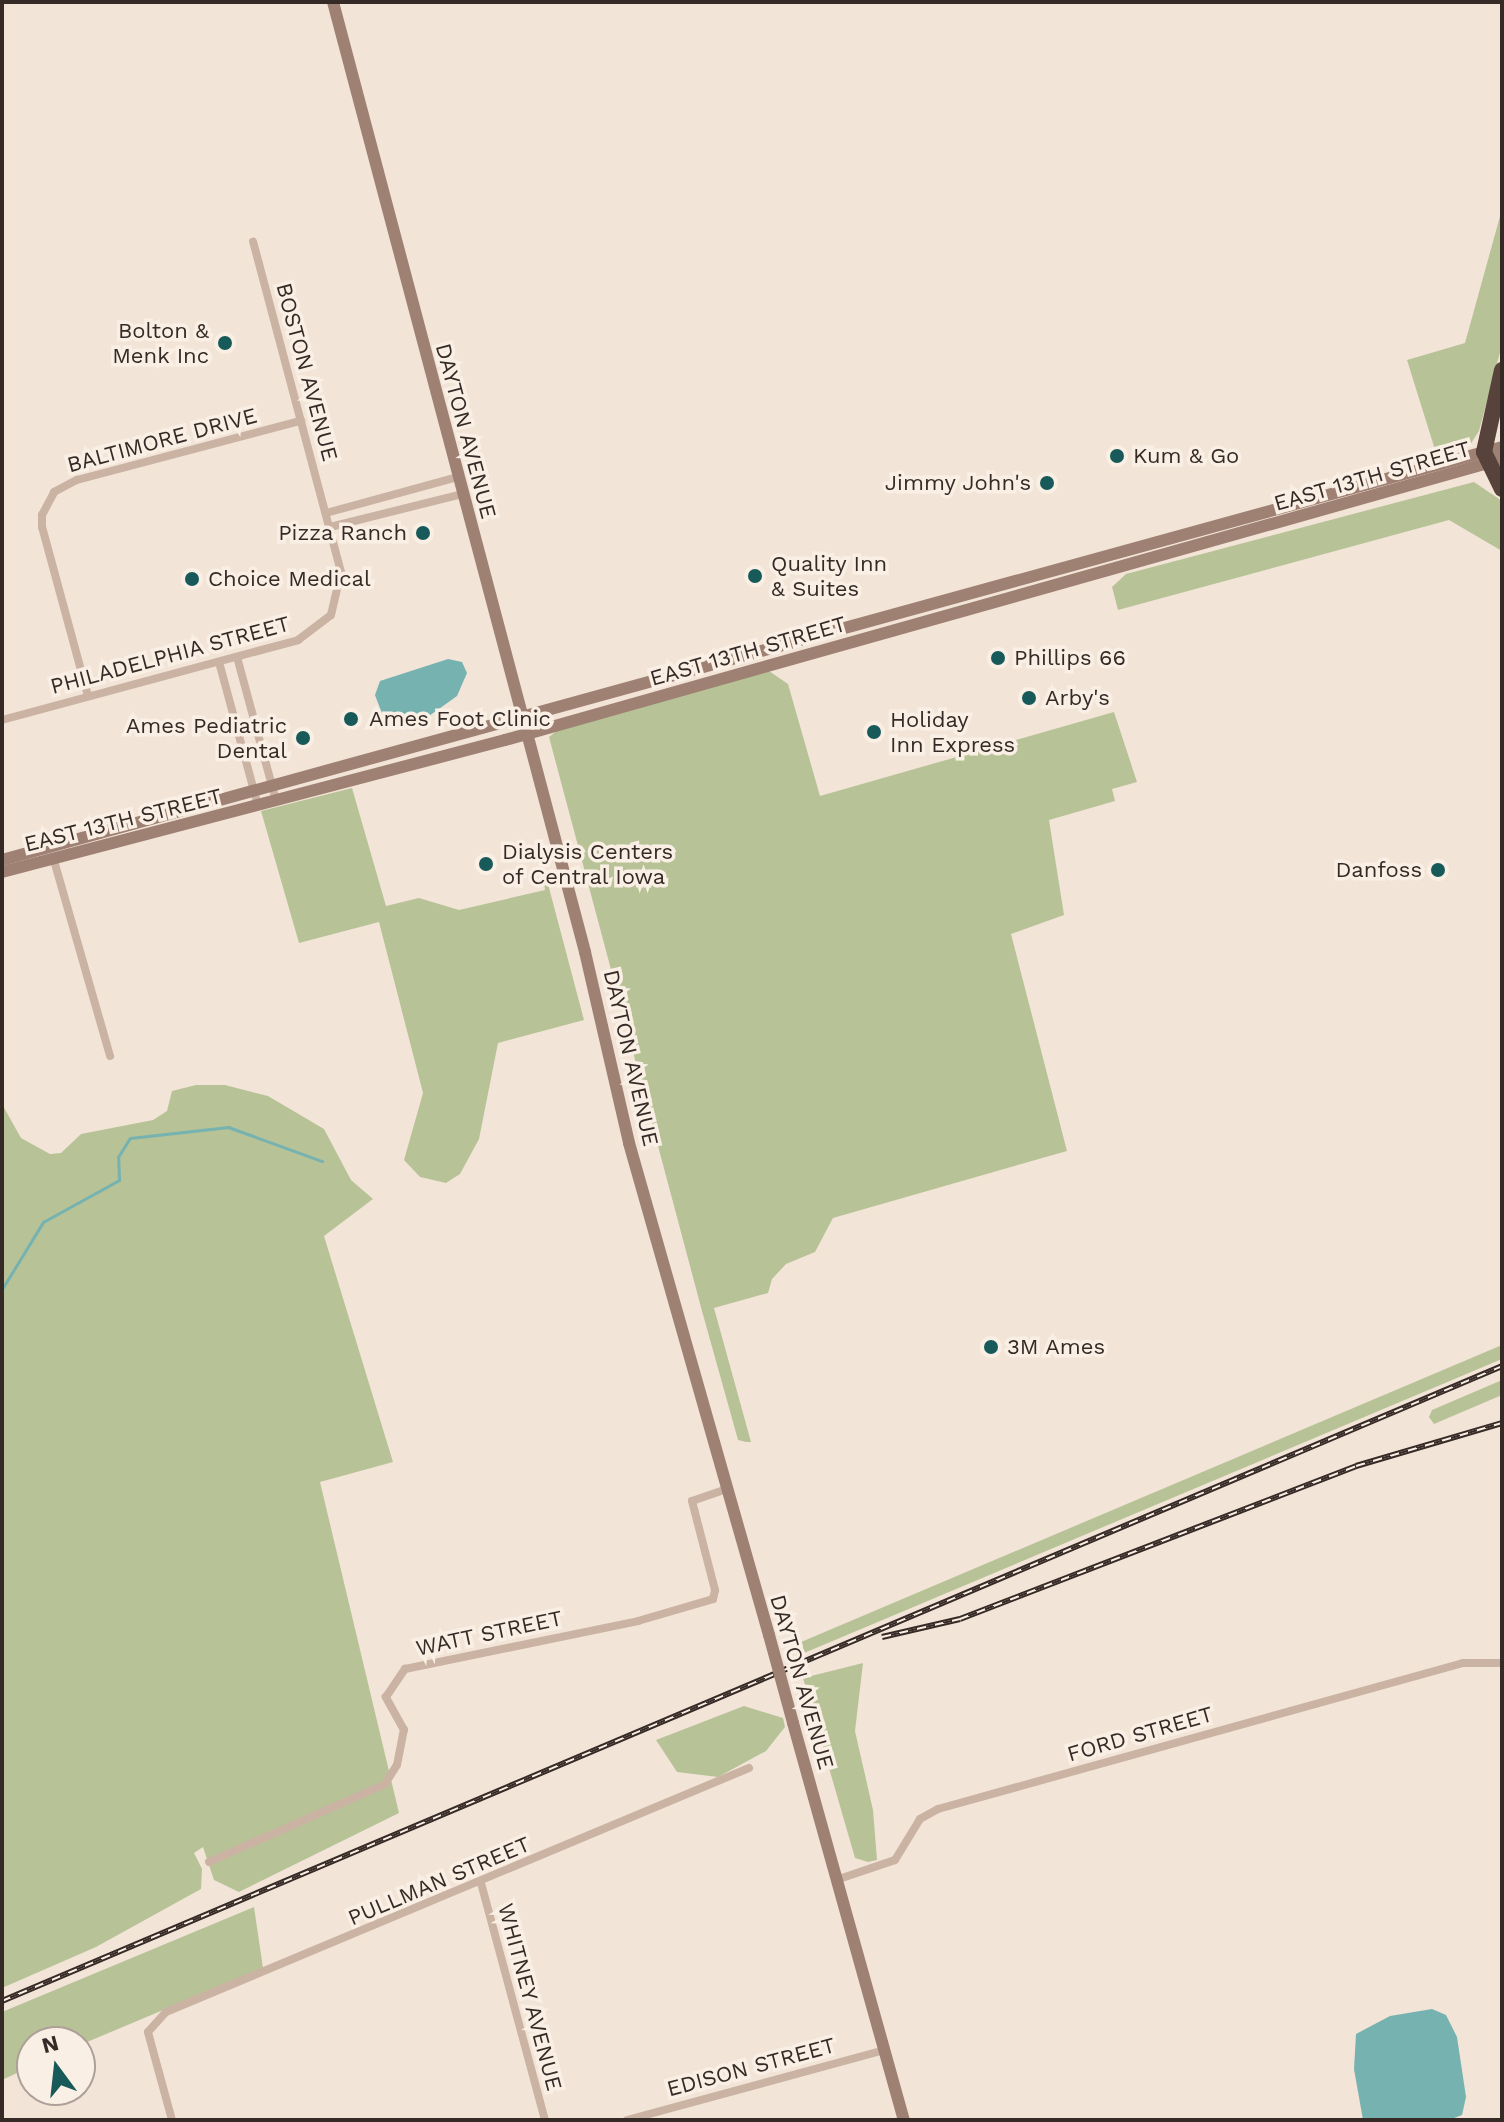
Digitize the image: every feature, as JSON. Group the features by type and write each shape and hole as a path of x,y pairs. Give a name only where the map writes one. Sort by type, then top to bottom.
{"highway":[{"path":"1502,370 1491,458 1502,489"}],"main road":[{"name":"DAYTON AVENUE","path":"333,2 520,718 585,952 629,1143 904,2120"},
{"name":"EAST 13TH STREET","path":"2,860 52,852 258,806 525,734 1491,458 1502,447"},
{"name":"EAST 13TH STREET","path":"2,872 52,852 253,791 1491,458"}],"street":[{"name":"BOSTON AVENUE","path":"253,241 326,513"},
{"name":"BALTIMORE DRIVE","path":"88,696 42,527 42,515 54,492 77,480 301,421"},
{"path":"326,513 458,477"},
{"path":"330,527 462,494"},
{"name":"PHILADELPHIA STREET","path":"2,720 310,635 331,615 341,572 326,513"},
{"path":"237,657 276,801"},
{"path":"219,662 258,806"},
{"path":"52,852 110,1056"},
{"name":"WATT STREET","path":"209,1862 385,1784 397,1765 404,1730 386,1697 405,1669 638,1621 713,1599 715,1590 692,1501 726,1489"},
{"name":"FORD STREET","path":"836,1880 895,1860 920,1819 938,1809 1479,1661 1502,1663"},
{"name":"PULLMAN STREET","path":"172,2120 148,2032 166,2012 481,1883 749,1768"},
{"name":"WHITNEY AVENUE","path":"481,1883 545,2120"},
{"name":"EDISON STREET","path":"627,2120 884,2050"}],"green space":[{"path":"1502,209 1502,345 1479,431 1470,445 1436,453 1407,360 1465,343"},
{"path":"1474,482 1502,501 1502,551 1449,520 1118,610 1112,587 1126,574"},
{"path":"769,671 788,684 820,796 1114,712 1137,782 1112,789 1115,801 1049,820 1064,915 1011,934 1067,1151 833,1218 815,1252 786,1264 772,1279 768,1293 714,1308 751,1442 746,1442 738,1440 549,737 559,729"},
{"path":"352,788 386,906 419,898 459,910 545,890 544,883 548,884 584,1020 498,1043 479,1139 460,1174 446,1183 420,1177 404,1160 423,1093 379,922 299,943 261,811"},
{"path":"196,1085 225,1085 268,1096 324,1129 351,1180 373,1199 324,1236 393,1462 320,1482 399,1813 239,1892 214,1880 203,1847 194,1853 202,1869 201,1889 96,1947 2,1988 2,1104 21,1138 50,1154 61,1153 81,1134 153,1120 167,1111 172,1091"},
{"path":"1502,1345 1502,1359 797,1656 794,1645"},
{"path":"1502,1380 1502,1395 1434,1424 1429,1417 1432,1410"},
{"path":"863,1663 855,1731 873,1810 877,1860 868,1862 855,1858 803,1678"},
{"path":"744,1706 783,1718 785,1727 766,1751 718,1777 677,1772 656,1740"},
{"path":"254,1907 263,1968 96,2038 96,2026 16,2026 16,2073 2,2080 2,2012"}],"water":[{"path":"448,659 462,662 467,673 457,696 429,716 386,724 375,695 380,681"},
{"path":"1432,2009 1446,2015 1457,2037 1466,2097 1462,2115 1449,2120 1363,2120 1354,2069 1356,2034 1390,2016"}],"waterway":[{"path":"2,1289 43,1222 119,1180 118,1157 130,1138 228,1127 322,1161"}],"railway":[{"path":"2,2001 1502,1366"},
{"path":"882,1637 960,1619 1356,1466 1502,1423"}],"place":[{"name":"Bolton & Menk Inc","path":"225,343"},
{"name":"Kum & Go","path":"1117,456"},
{"name":"Jimmy John's","path":"1047,483"},
{"name":"Pizza Ranch","path":"423,533"},
{"name":"Quality Inn & Suites","path":"755,576"},
{"name":"Choice Medical","path":"192,579"},
{"name":"Phillips 66","path":"998,658"},
{"name":"Arby's","path":"1029,698"},
{"name":"Ames Foot Clinic","path":"351,719"},
{"name":"Holiday Inn Express","path":"874,732"},
{"name":"Ames Pediatric Dental","path":"303,738"},
{"name":"Dialysis Centers of Central Iowa","path":"486,864"},
{"name":"Danfoss","path":"1438,870"},
{"name":"3M Ames","path":"991,1347"}]}
